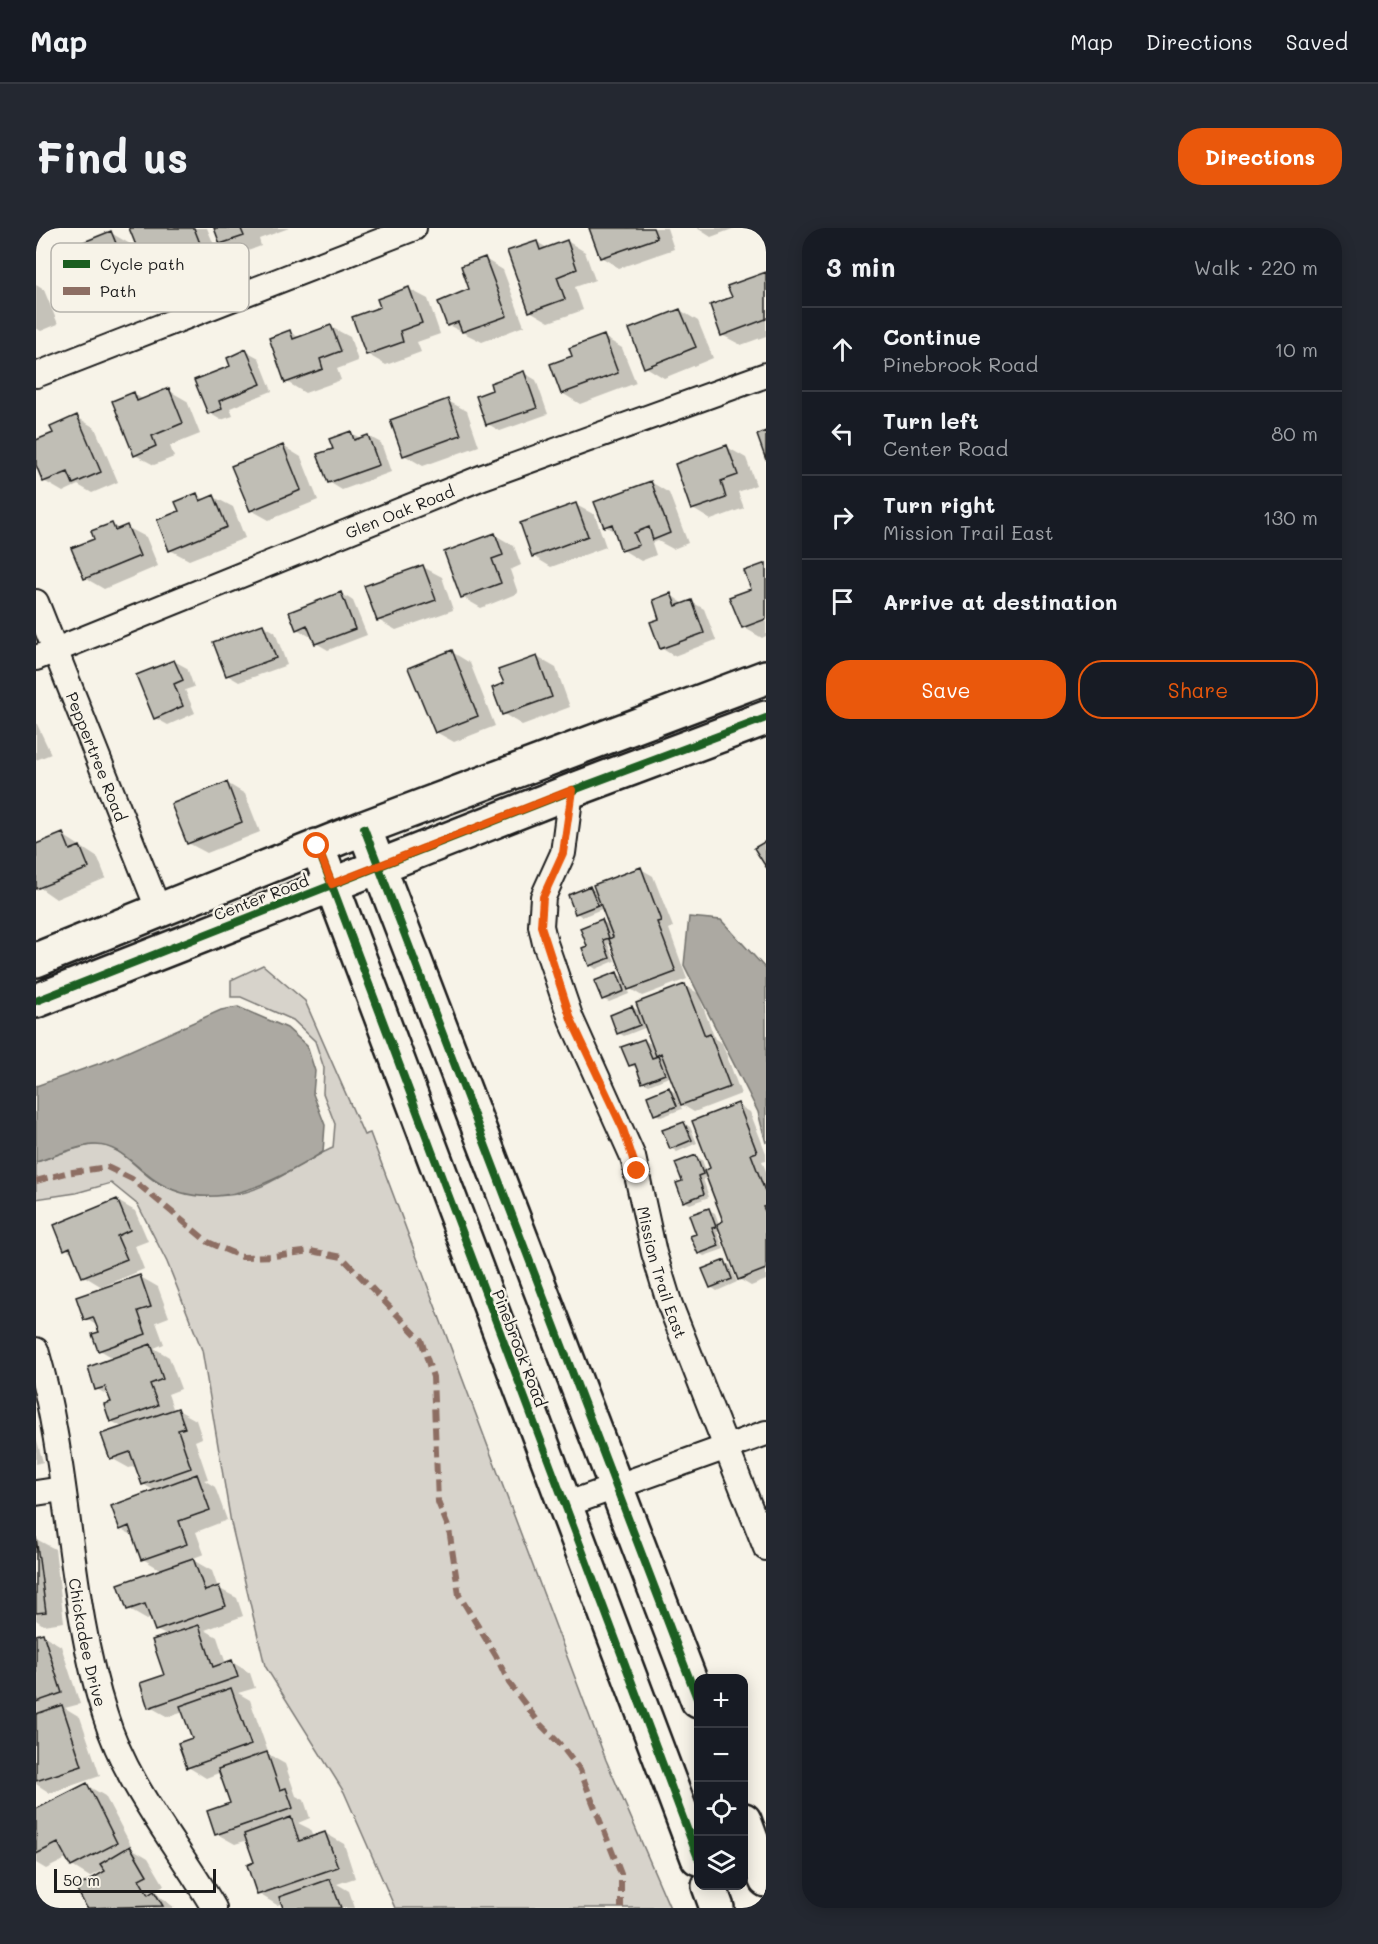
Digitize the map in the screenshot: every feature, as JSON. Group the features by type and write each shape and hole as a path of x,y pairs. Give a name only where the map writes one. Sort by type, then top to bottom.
{"street":[{"path":"249,292 414,228"},
{"path":"36,375 198,312"},
{"name":"Glen Oak Road","path":"45,654 483,477 766,375"},
{"name":"Peppertree Road","path":"36,602 45,654 159,911"},
{"name":"Center Road","path":"36,960 317,846 766,677"},
{"name":"Center Road","path":"36,1001 572,790 766,718"},
{"name":"Mission Trail East","path":"572,790 563,853 543,897 541,926 544,943 571,1019 633,1157 654,1253 670,1305 766,1548"},
{"path":"364,828 694,1688"},
{"name":"Pinebrook Road","path":"317,846 694,1845"},
{"name":"Chickadee Drive","path":"36,1350 48,1400 88,1650 109,1727 131,1778 214,1908"},
{"path":"565,1505 766,1433"},
{"path":"36,1492 62,1489"},
{"path":"748,1831 766,1880"},
{"path":"710,1890 717,1908"}],"shaded area":[{"path":"689,917 721,920 766,969 766,1143 758,1112 684,965"},
{"path":"263,965 305,1001 364,1135 370,1133 606,1760 670,1908 395,1908 344,1792 265,1666 231,1523 202,1350 167,1262 138,1205 111,1183 76,1193 36,1199 36,1162 86,1146 103,1145 112,1148 150,1178 167,1187 211,1196 242,1193 256,1189 333,1148 335,1124 323,1093 324,1068 315,1041 293,1020 241,997 231,997 231,980"},
{"path":"238,1007 287,1028 307,1046 315,1071 313,1094 325,1125 323,1152 264,1184 220,1196 199,1196 177,1191 156,1181 119,1152 102,1145 79,1147 36,1162 36,1086 109,1060 221,1010"}],"building":[{"path":"129,228 194,228 200,243 135,243"},
{"path":"214,228 243,228 241,229 244,236 220,243"},
{"path":"589,228 653,228 657,238 600,258"},
{"path":"111,231 116,243 81,243"},
{"path":"567,240 577,269 557,277 565,299 529,312 507,251 537,241 540,250"},
{"path":"485,257 507,316 462,332 458,322 447,326 438,302 469,289 461,266"},
{"path":"766,272 766,319 721,336 710,305 732,297 727,286"},
{"path":"409,287 422,323 400,331 403,342 366,355 352,317 380,307 377,299"},
{"path":"680,309 696,347 644,368 629,329"},
{"path":"331,325 341,351 320,359 323,369 285,383 269,338 290,330 293,339"},
{"path":"604,335 618,373 561,394 550,364 572,356 569,348"},
{"path":"246,349 261,384 219,401 222,409 208,414 194,380 230,366 227,358"},
{"path":"524,371 537,408 486,425 476,396 492,390 490,383"},
{"path":"169,388 183,423 152,436 156,446 134,456 112,401 134,392 137,401"},
{"path":"448,399 461,435 403,456 390,420"},
{"path":"77,415 101,472 73,484 68,472 43,482 36,465 36,440 53,433 50,427"},
{"path":"351,431 354,440 368,435 379,465 328,483 317,454 333,449 329,439"},
{"path":"766,431 766,460 757,435"},
{"path":"283,445 301,490 250,511 231,466"},
{"path":"727,445 738,475 721,481 726,498 691,510 675,464"},
{"path":"651,481 670,533 653,540 649,527 634,533 639,545 621,551 612,524 604,527 594,502"},
{"path":"197,493 200,501 214,495 227,527 169,551 157,520 179,511 175,502"},
{"path":"576,503 588,536 532,557 520,523"},
{"path":"112,523 115,530 127,525 140,556 84,579 71,548 94,539 91,531"},
{"path":"495,533 503,555 492,559 501,583 461,598 444,552"},
{"path":"766,563 766,619 742,628 729,597 751,589 744,571"},
{"path":"423,565 436,600 377,621 364,586"},
{"path":"341,592 355,629 315,644 307,625 296,630 289,612"},
{"path":"671,593 676,606 692,600 704,633 660,649 650,622 659,619 653,600"},
{"path":"263,624 276,658 226,676 213,642"},
{"path":"452,650 478,716 435,733 408,668"},
{"path":"537,656 552,697 502,715 492,688 504,683 498,670"},
{"path":"174,660 183,680 174,684 183,706 154,719 136,675"},
{"path":"227,782 242,822 187,844 171,804"},
{"path":"63,833 70,850 80,846 89,868 36,889 36,844"},
{"path":"766,841 766,867 754,848"},
{"path":"641,867 661,921 657,922 676,972 628,990 609,939 613,937 593,885"},
{"path":"590,886 598,905 575,914 568,895"},
{"path":"602,919 609,938 603,940 610,958 589,966 582,948 587,946 580,928"},
{"path":"617,972 624,991 602,1000 594,981"},
{"path":"685,984 705,1036 710,1034 730,1087 681,1105 661,1053 656,1056 636,1003"},
{"path":"632,1006 640,1025 617,1034 610,1015"},
{"path":"644,1039 652,1058 658,1056 665,1074 642,1083 635,1064 629,1066 621,1047"},
{"path":"669,1087 677,1106 654,1115 647,1096"},
{"path":"738,1103 757,1152 751,1154 766,1194 766,1206 763,1207 766,1213 766,1269 738,1280 717,1224 723,1221 704,1171 710,1168 692,1121"},
{"path":"684,1122 692,1140 670,1149 662,1130"},
{"path":"696,1155 703,1174 698,1176 704,1194 683,1202 676,1183 682,1181 675,1163"},
{"path":"117,1199 130,1230 117,1236 127,1259 82,1277 70,1247 64,1250 54,1225"},
{"path":"709,1208 716,1227 712,1228 719,1246 698,1254 690,1236 696,1234 689,1215"},
{"path":"725,1260 732,1279 710,1288 702,1269"},
{"path":"140,1275 151,1307 138,1311 146,1334 98,1351 92,1334 99,1332 93,1317 84,1320 76,1297"},
{"path":"151,1344 163,1379 150,1384 158,1405 110,1422 104,1404 111,1402 105,1387 95,1390 88,1367"},
{"path":"178,1408 185,1428 178,1430 191,1468 142,1485 130,1452 110,1459 101,1434"},
{"path":"197,1474 210,1510 179,1521 187,1544 141,1560 129,1526 120,1530 111,1506"},
{"path":"36,1537 46,1612 36,1613"},
{"path":"193,1558 205,1591 219,1586 226,1606 155,1631 145,1604 127,1610 118,1584"},
{"path":"199,1625 213,1667 232,1660 238,1677 148,1708 140,1683 164,1675 152,1640"},
{"path":"43,1633 62,1693 36,1702 36,1635"},
{"path":"231,1688 251,1745 187,1768 178,1743 192,1738 180,1706"},
{"path":"62,1705 82,1766 36,1781 36,1714"},
{"path":"267,1752 280,1790 286,1788 293,1808 215,1835 207,1811 230,1803 218,1769"},
{"path":"87,1783 117,1843 71,1867 58,1843 36,1854 36,1809"},
{"path":"291,1817 299,1841 325,1832 338,1867 257,1895 247,1865 254,1862 244,1834"},
{"path":"130,1846 147,1875 139,1879 148,1895 154,1891 163,1906 87,1908 76,1888 105,1871 100,1864"},
{"path":"330,1879 341,1908 283,1908 279,1897"}],"marked path":[{"path":"36,1181 66,1173 107,1167 132,1179 208,1242 242,1257 311,1251 342,1257 421,1340 433,1377 438,1502 449,1529 459,1595 496,1656 509,1683 540,1724 559,1743 580,1770 621,1874 621,1908"}],"cycle path":[{"path":"36,1001 571,791 766,718"},
{"path":"364,828 694,1691"},
{"path":"317,846 694,1847"}],"route":[{"path":"317,846 332,884 572,790 563,853 543,897 541,926 544,943 571,1019 623,1129 637,1171"}]}
